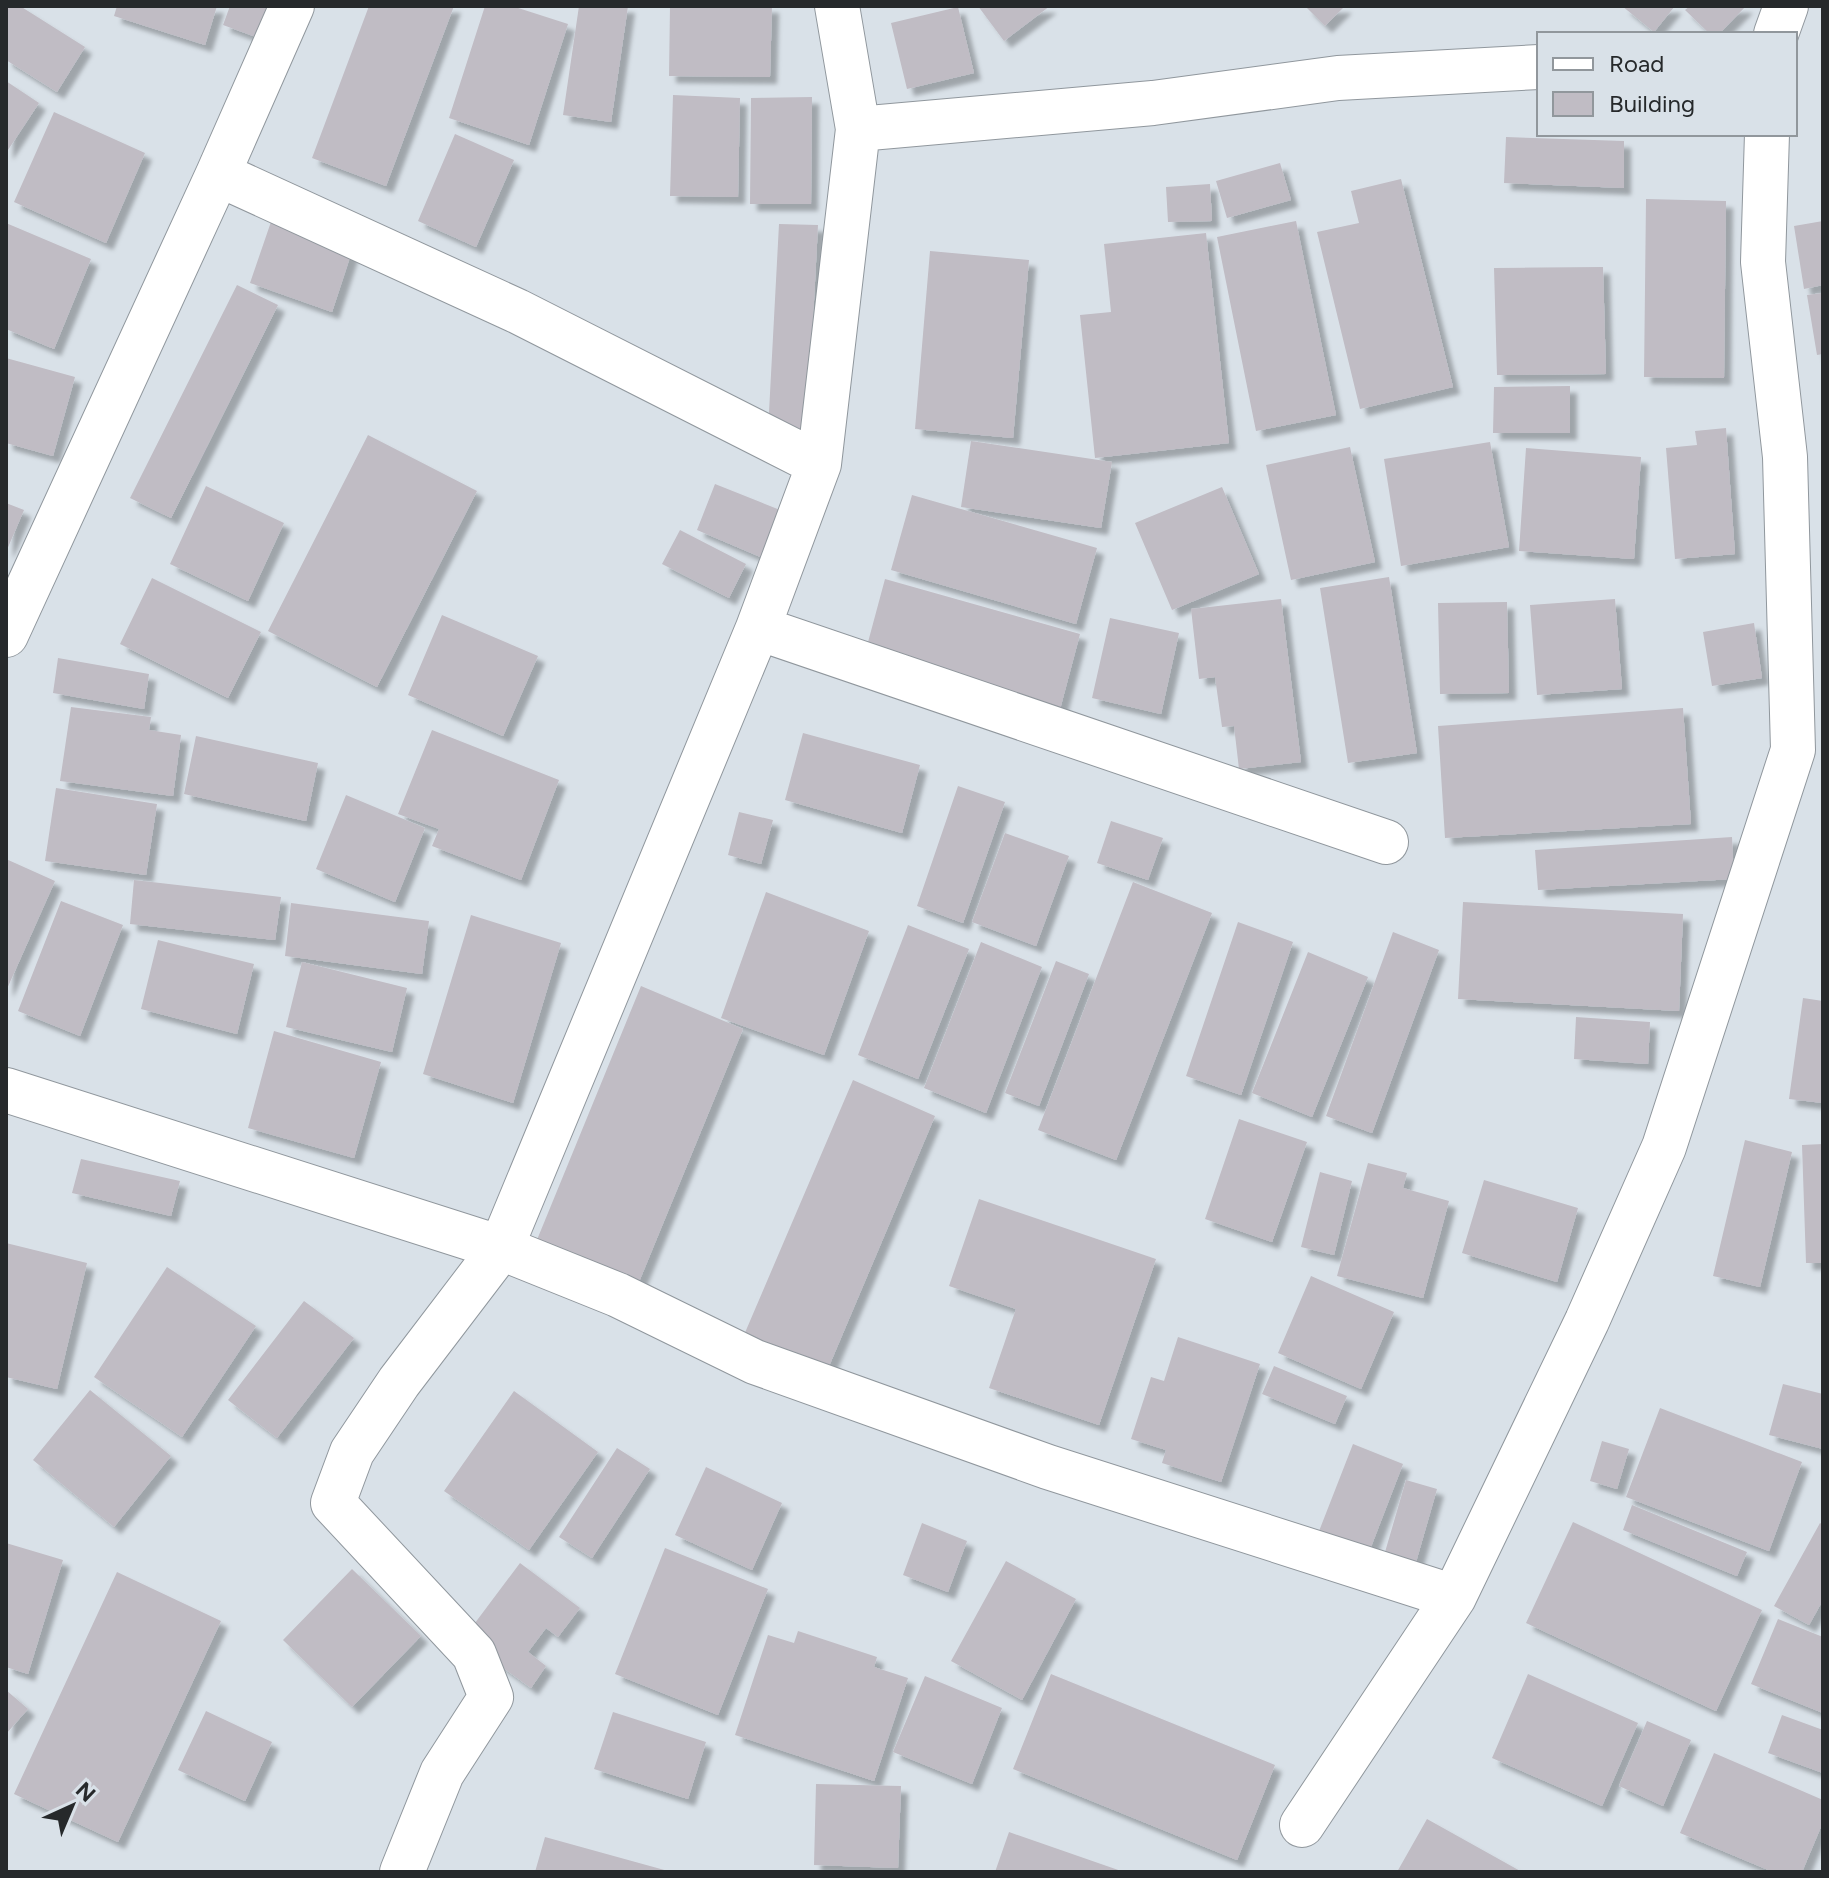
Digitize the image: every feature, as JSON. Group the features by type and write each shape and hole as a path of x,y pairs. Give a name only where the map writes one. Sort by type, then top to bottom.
{"street":[{"path":"6,635 292,6"},
{"path":"402,1872 442,1773 491,1697 474,1654 333,1503 352,1452 399,1382 501,1248 758,628 819,464 858,129 837,6"},
{"path":"1777,32 1786,6"},
{"path":"858,129 1153,103 1338,78 1537,67"},
{"path":"1302,1825 1454,1597 1587,1321 1664,1147 1793,750 1785,457 1763,262 1767,136"},
{"path":"218,174 517,311 819,464"},
{"path":"758,628 1386,842"},
{"path":"6,1090 501,1248 618,1295 755,1362 1048,1467 1454,1597"}],"building":[{"path":"6,6 20,6 85,47 57,92 6,60"},
{"path":"117,6 217,6 205,45 114,16"},
{"path":"230,6 276,6 264,40 223,25"},
{"path":"369,6 454,6 386,186 312,158"},
{"path":"485,6 512,6 568,24 529,145 449,118"},
{"path":"579,6 628,6 611,122 563,115"},
{"path":"670,6 772,6 770,77 669,76"},
{"path":"978,6 1050,6 1004,41"},
{"path":"1305,6 1345,6 1325,26"},
{"path":"1622,6 1675,6 1654,32"},
{"path":"1690,6 1746,6 1721,32 1708,32 1685,10"},
{"path":"958,7 974,73 907,89 891,23"},
{"path":"6,81 39,103 6,153"},
{"path":"673,95 740,98 738,197 670,196"},
{"path":"812,97 811,204 750,204 751,98"},
{"path":"54,112 145,153 106,243 14,202"},
{"path":"455,134 514,160 476,247 418,221"},
{"path":"1506,137 1624,141 1624,188 1504,183"},
{"path":"1280,163 1291,200 1227,218 1216,181"},
{"path":"1401,179 1453,387 1360,409 1317,232 1359,223 1351,191"},
{"path":"1210,184 1212,221 1168,222 1166,187"},
{"path":"1646,199 1726,201 1724,378 1644,377"},
{"path":"273,216 354,245 332,312 250,283"},
{"path":"1296,221 1336,415 1256,431 1217,237"},
{"path":"1823,221 1823,285 1804,289 1794,226"},
{"path":"6,223 91,259 54,349 6,329"},
{"path":"779,224 818,225 807,433 768,431"},
{"path":"1206,233 1229,443 1095,458 1080,315 1111,312 1104,244"},
{"path":"930,251 1029,260 1013,438 915,429"},
{"path":"1603,267 1606,374 1497,375 1494,268"},
{"path":"237,285 278,305 171,518 130,498"},
{"path":"1823,293 1823,354 1817,355 1807,295"},
{"path":"6,358 75,377 53,456 6,443"},
{"path":"1570,386 1570,433 1493,433 1494,387"},
{"path":"1726,428 1735,554 1675,559 1666,448 1697,445 1695,431"},
{"path":"368,435 477,491 377,687 268,631"},
{"path":"971,441 1112,462 1101,528 961,507"},
{"path":"1490,442 1509,547 1401,566 1384,459"},
{"path":"1350,447 1375,562 1291,580 1266,465"},
{"path":"1526,448 1641,457 1634,559 1519,551"},
{"path":"715,484 785,512 765,559 697,530"},
{"path":"206,486 284,523 248,601 170,564"},
{"path":"1222,487 1259,574 1172,610 1135,523"},
{"path":"912,495 1097,548 1076,624 891,570"},
{"path":"6,503 24,510 6,552"},
{"path":"680,530 746,564 729,598 662,564"},
{"path":"1389,577 1417,753 1348,763 1320,588"},
{"path":"152,578 261,632 228,698 120,644"},
{"path":"885,579 1080,634 1059,713 864,657"},
{"path":"1281,599 1301,762 1239,769 1234,726 1222,727 1215,677 1199,679 1191,609"},
{"path":"1615,599 1622,689 1537,695 1530,605"},
{"path":"1507,602 1509,693 1440,694 1438,603"},
{"path":"442,615 538,656 503,736 408,695"},
{"path":"1110,618 1179,633 1161,714 1092,698"},
{"path":"1754,623 1762,678 1712,686 1703,632"},
{"path":"58,658 149,674 144,709 53,693"},
{"path":"71,707 151,717 149,730 181,735 173,796 60,781"},
{"path":"1683,708 1691,824 1445,838 1438,726"},
{"path":"432,730 559,780 521,880 432,846 439,829 398,814"},
{"path":"803,733 920,765 902,833 785,800"},
{"path":"196,736 318,763 306,821 184,794"},
{"path":"958,786 1005,802 963,923 917,906"},
{"path":"56,788 157,804 146,875 45,861"},
{"path":"346,795 425,828 395,902 316,869"},
{"path":"739,812 773,820 761,864 728,855"},
{"path":"1111,821 1163,838 1148,880 1097,863"},
{"path":"1005,833 1069,856 1036,946 972,922"},
{"path":"1732,837 1734,879 1538,890 1535,850"},
{"path":"6,859 55,881 6,991"},
{"path":"134,880 281,897 275,940 130,924"},
{"path":"1133,882 1212,913 1116,1160 1038,1130"},
{"path":"766,892 869,931 824,1055 721,1018"},
{"path":"61,901 123,925 80,1036 18,1011"},
{"path":"1463,902 1683,914 1679,1011 1458,999"},
{"path":"291,903 429,921 422,974 285,956"},
{"path":"471,915 561,943 513,1103 423,1074"},
{"path":"1238,922 1293,942 1241,1095 1186,1076"},
{"path":"908,925 969,949 918,1079 858,1055"},
{"path":"1393,932 1439,950 1372,1133 1326,1116"},
{"path":"158,940 254,964 237,1034 141,1009"},
{"path":"981,942 1042,967 986,1113 924,1088"},
{"path":"1308,952 1368,977 1312,1117 1252,1093"},
{"path":"1056,961 1089,974 1039,1106 1005,1093"},
{"path":"302,962 407,988 392,1052 286,1027"},
{"path":"641,986 743,1029 634,1294 532,1252"},
{"path":"1803,998 1823,1001 1823,1103 1789,1099"},
{"path":"1576,1017 1650,1022 1648,1064 1574,1059"},
{"path":"274,1031 381,1062 354,1158 248,1128"},
{"path":"853,1080 935,1116 824,1378 741,1342"},
{"path":"1239,1119 1307,1142 1272,1242 1205,1219"},
{"path":"1745,1140 1792,1152 1760,1287 1713,1276"},
{"path":"1823,1144 1823,1263 1806,1263 1802,1145"},
{"path":"81,1159 180,1181 171,1216 72,1193"},
{"path":"1368,1163 1407,1173 1403,1188 1449,1201 1423,1298 1337,1276"},
{"path":"1320,1172 1352,1181 1334,1255 1301,1247"},
{"path":"1484,1180 1578,1208 1557,1282 1462,1253"},
{"path":"979,1199 1156,1259 1099,1425 989,1388 1016,1309 949,1286"},
{"path":"6,1243 87,1263 57,1389 6,1377"},
{"path":"167,1267 256,1326 182,1437 94,1377"},
{"path":"1311,1276 1394,1312 1361,1389 1278,1353"},
{"path":"304,1301 354,1338 277,1438 228,1400"},
{"path":"1178,1337 1260,1364 1221,1482 1162,1463 1166,1450 1131,1439 1151,1377 1164,1381"},
{"path":"1274,1366 1347,1396 1335,1424 1262,1394"},
{"path":"1783,1384 1823,1394 1823,1449 1769,1435"},
{"path":"90,1390 171,1456 114,1527 33,1460"},
{"path":"514,1391 598,1452 529,1550 444,1491"},
{"path":"1660,1408 1802,1462 1769,1551 1626,1497"},
{"path":"1602,1441 1629,1449 1617,1489 1590,1481"},
{"path":"1353,1444 1403,1464 1364,1565 1314,1544"},
{"path":"617,1448 650,1469 592,1558 559,1537"},
{"path":"706,1467 782,1503 752,1570 675,1535"},
{"path":"1406,1480 1437,1489 1414,1569 1383,1559"},
{"path":"1632,1505 1747,1552 1737,1576 1623,1530"},
{"path":"1573,1522 1762,1610 1716,1711 1526,1623"},
{"path":"922,1523 967,1541 948,1592 903,1575"},
{"path":"1820,1523 1823,1525 1823,1600 1809,1625 1774,1606"},
{"path":"6,1543 63,1560 28,1674 6,1667"},
{"path":"665,1548 768,1589 718,1715 615,1674"},
{"path":"1006,1561 1076,1599 1022,1700 951,1661"},
{"path":"520,1563 580,1608 558,1637 546,1628 528,1652 546,1666 531,1688 463,1639"},
{"path":"352,1569 421,1636 352,1707 283,1640"},
{"path":"117,1572 221,1621 118,1842 14,1794"},
{"path":"1778,1619 1823,1637 1823,1713 1751,1684"},
{"path":"798,1631 877,1657 874,1667 908,1678 874,1781 735,1735 768,1635 794,1643"},
{"path":"1051,1674 1275,1765 1237,1860 1013,1769"},
{"path":"1528,1674 1638,1723 1602,1806 1492,1758"},
{"path":"925,1676 1002,1708 972,1784 893,1752"},
{"path":"6,1690 28,1709 6,1734"},
{"path":"206,1711 272,1742 245,1801 178,1770"},
{"path":"613,1712 706,1742 688,1799 594,1769"},
{"path":"1782,1715 1823,1730 1823,1773 1768,1753"},
{"path":"1647,1721 1691,1740 1663,1806 1619,1786"},
{"path":"1714,1753 1823,1800 1823,1822 1802,1872 1773,1872 1680,1833"},
{"path":"816,1784 901,1786 898,1868 814,1865"},
{"path":"1427,1819 1522,1872 1397,1872"},
{"path":"1009,1832 1124,1872 995,1872"},
{"path":"545,1837 668,1871 535,1872"}]}
